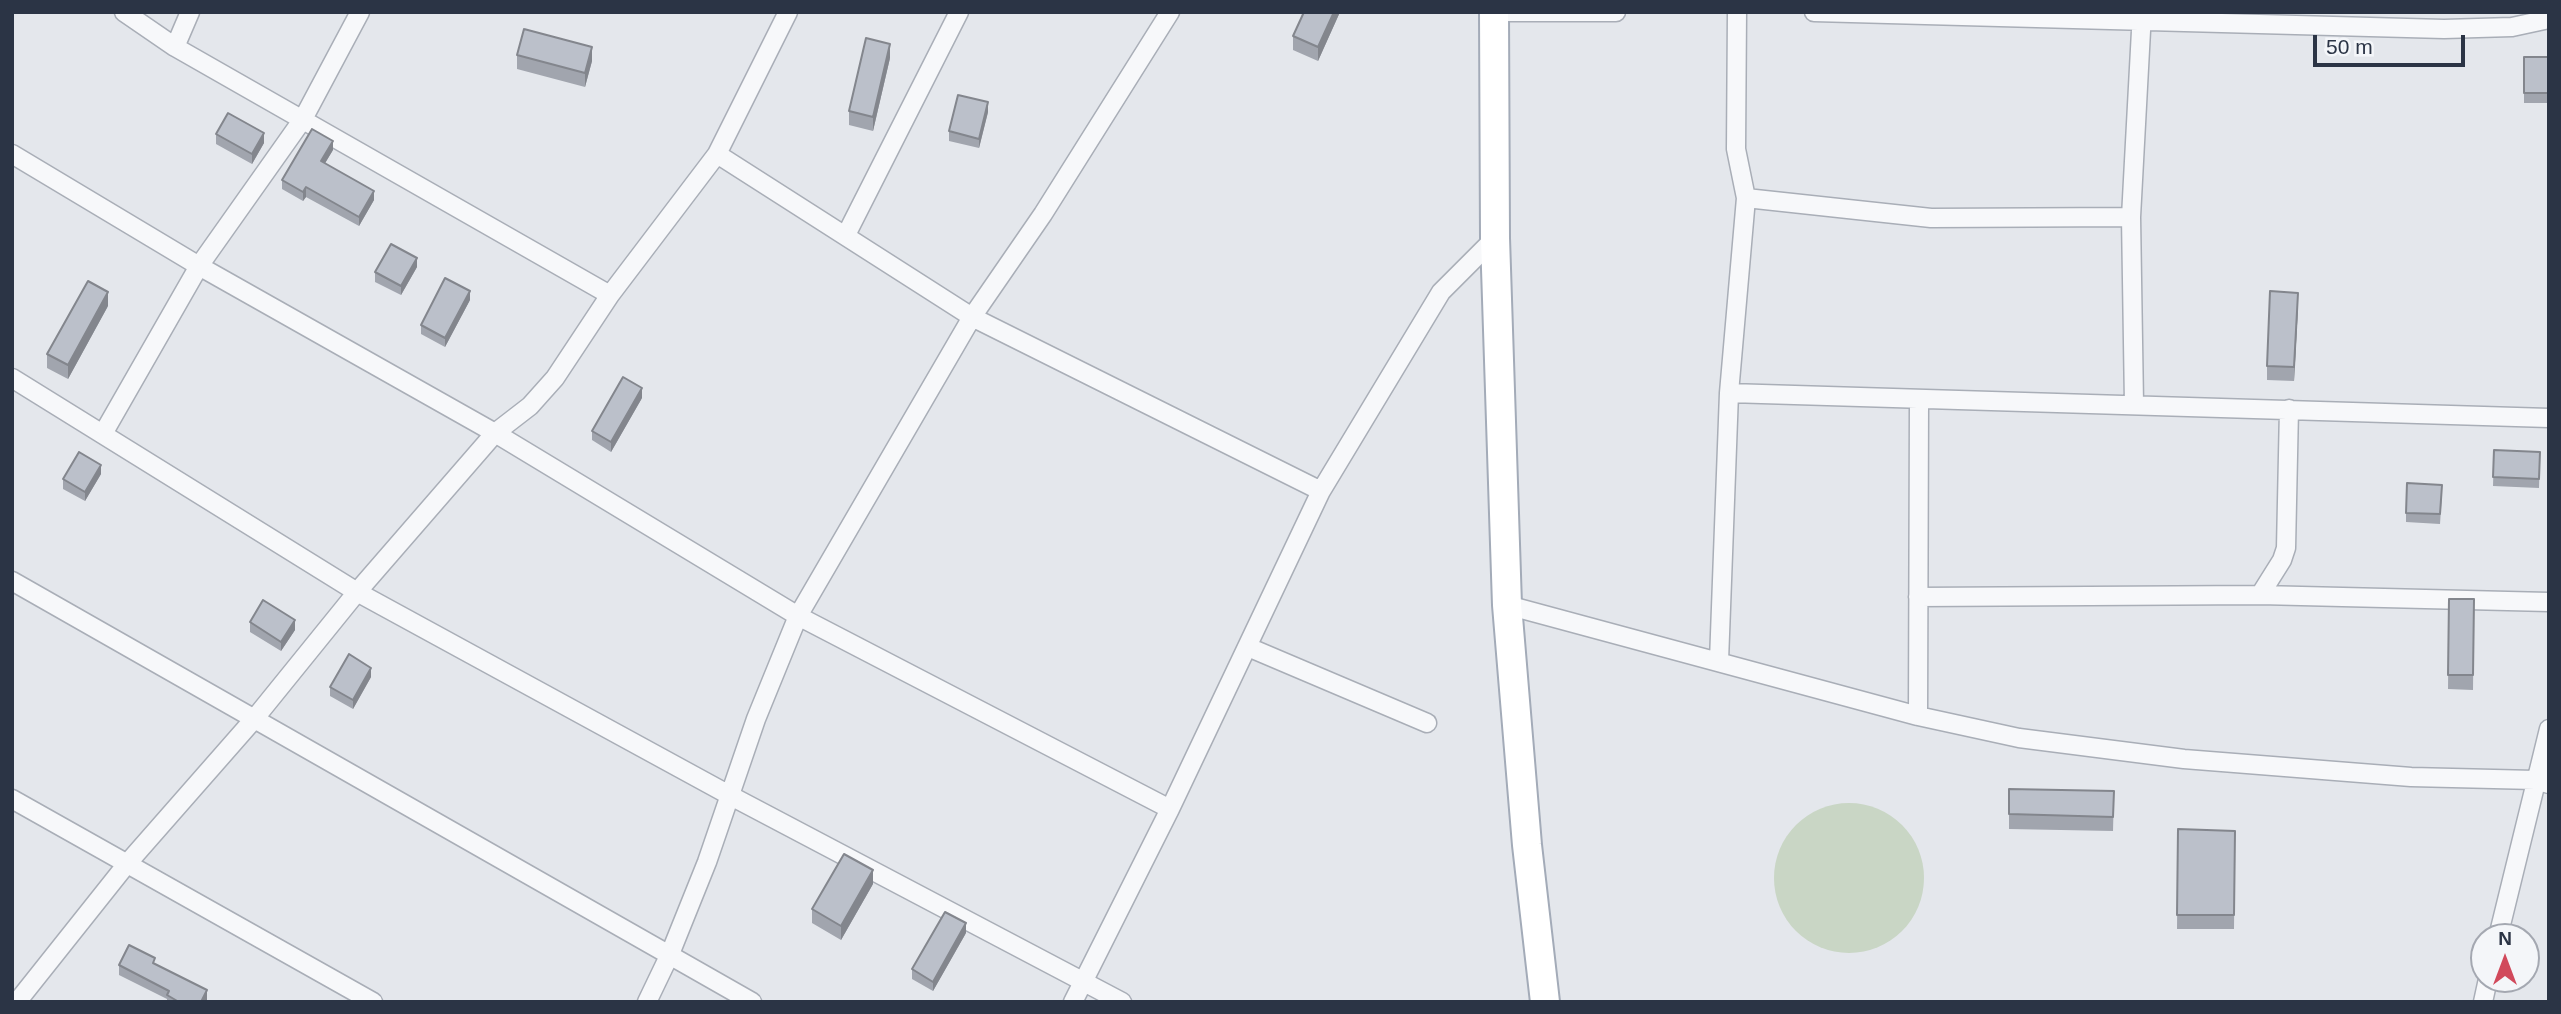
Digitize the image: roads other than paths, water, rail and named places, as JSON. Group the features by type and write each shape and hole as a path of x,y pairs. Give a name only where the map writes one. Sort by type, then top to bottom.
{"main road":[{"path":"1492,13 1494,238 1507,605 1527,845 1545,1002"}],"street":[{"path":"124,12 175,47 610,295"},
{"path":"175,47 190,12"},
{"path":"104,432 199,266 303,119 360,12"},
{"path":"18,1002 125,864 255,718 357,592 495,433 530,406 555,378 610,295 717,154 788,12"},
{"path":"846,235 959,12"},
{"path":"647,1002 670,954 731,796 756,719 798,617 972,317 1043,214 1170,12"},
{"path":"1492,13 1616,12"},
{"path":"1719,661 1729,393 1746,198 1736,149 1737,12"},
{"path":"1814,12 2141,16 2335,28 2549,19"},
{"path":"2134,404 2131,217 2141,16"},
{"path":"12,154 199,266 495,433 798,617 1170,809"},
{"path":"717,154 972,317 1321,491"},
{"path":"1746,198 1931,218 2131,217"},
{"path":"1073,1002 1170,809 1321,491 1441,292 1494,238"},
{"path":"12,378 104,432 357,592 731,796 1122,1002"},
{"path":"1729,393 1919,401 2134,404 2549,418"},
{"path":"1918,716 1919,401"},
{"path":"2260,595 2282,560 2286,548 2289,409"},
{"path":"12,581 752,1002"},
{"path":"1918,597 2260,595 2549,601"},
{"path":"1507,605 1918,716 2019,738 2184,758 2411,777 2542,782"},
{"path":"1248,648 1427,723"},
{"path":"2502,923 2542,782 2549,729"},
{"path":"12,799 373,1002"}]}
